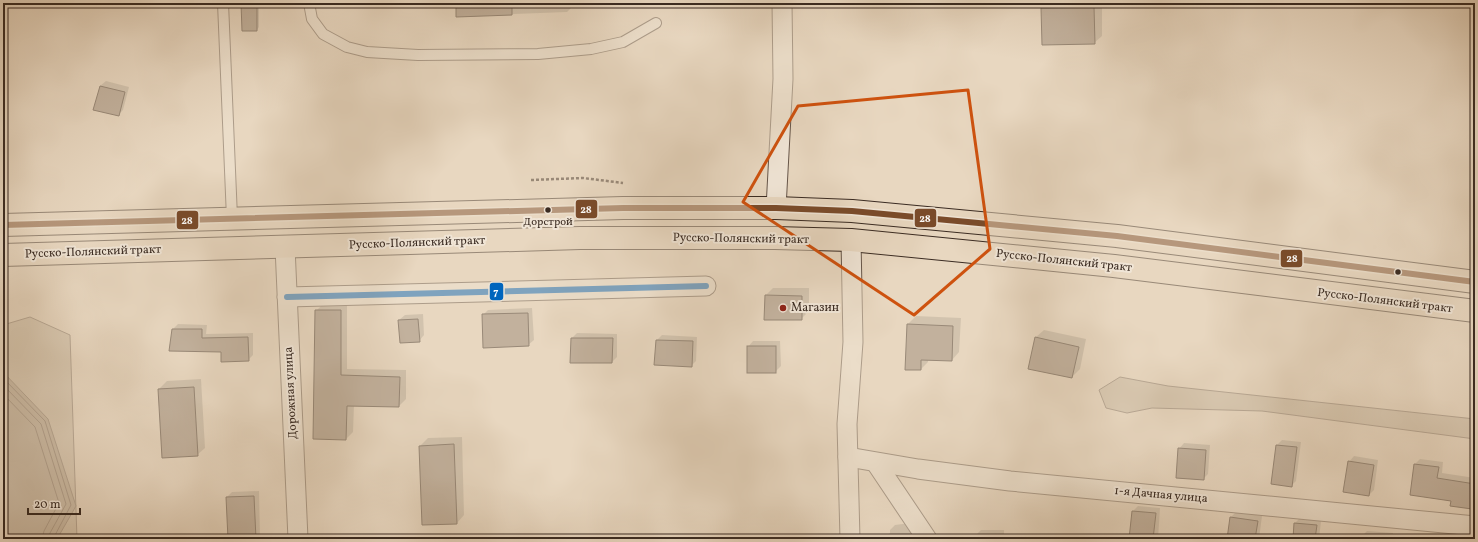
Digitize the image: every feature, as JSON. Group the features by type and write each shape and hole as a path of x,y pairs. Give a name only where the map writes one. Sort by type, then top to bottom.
{"main road":[{"path":"3,225 615,208 776,208 852,211 1117,236 1475,282"},
{"name":"Русско-Полянский тракт","path":"3,255 580,238 775,238 851,240 1114,266 1475,311"}],"street":[{"path":"776,208 784,79 782,3"},
{"path":"850,539 848,424 854,342 851,240"},
{"name":"Дорожная улица","path":"284,247 298,539"},
{"path":"287,297 706,286"},
{"name":"1-я Дачная улица","path":"848,457 876,463 1010,481 1475,526"},
{"path":"876,463 927,539"}],"lane":[{"path":"223,3 232,218"},
{"path":"309,3 312,19 323,34 348,47 367,52 418,55 538,54 591,49 623,42 656,23"}],"path":[{"path":"531,180 583,178 623,183"}],"highlighted area":[{"path":"968,90 990,249 914,315 743,202 798,106"}],"shaded area":[{"path":"30,317 70,335 77,539 3,539 3,325"},
{"path":"1120,377 1168,386 1475,419 1475,439 1262,411 1152,408 1127,413 1106,408 1099,390"}],"water":[{"path":"3,372 48,419 76,506 57,539 3,539"}],"building":[{"path":"241,3 257,3 257,31 242,31"},
{"path":"456,3 512,3 512,15 456,17"},
{"path":"1094,7 1095,44 1042,45 1041,8"},
{"path":"100,86 125,92 119,116 93,110"},
{"name":"Магазин","path":"765,295 802,296 802,320 764,320"},
{"path":"315,310 341,310 341,375 400,377 399,407 347,406 346,440 313,439"},
{"path":"528,313 529,346 483,348 482,314"},
{"path":"418,319 420,342 400,343 398,320"},
{"path":"907,324 953,326 952,361 921,360 921,370 905,370"},
{"path":"172,329 202,329 202,338 248,337 249,361 221,362 221,352 169,351"},
{"path":"1035,337 1079,347 1072,378 1028,369"},
{"path":"571,338 613,338 612,363 570,363"},
{"path":"656,340 693,341 692,367 654,365"},
{"path":"747,346 776,346 776,373 747,373"},
{"path":"194,387 198,456 162,458 158,389"},
{"path":"454,444 457,524 422,525 419,446"},
{"path":"1276,445 1297,447 1292,487 1271,484"},
{"path":"1178,448 1206,450 1204,480 1176,478"},
{"path":"1348,461 1374,465 1369,496 1343,492"},
{"path":"1414,464 1439,467 1437,478 1475,484 1472,509 1450,506 1451,501 1410,495"},
{"path":"254,496 256,539 228,539 226,497"},
{"path":"1132,511 1156,513 1153,539 1129,539"},
{"path":"1230,517 1258,521 1255,539 1227,539"},
{"path":"1294,523 1317,525 1315,539 1293,539"}],"transit line":[{"name":"28","path":"3,225 623,208 776,208 852,211 1117,236 1475,282"},
{"name":"7","path":"287,297 706,286"}],"place":[{"name":"Дорстрой","path":"548,210"},
{"name":"Магазин","path":"783,308"}]}
